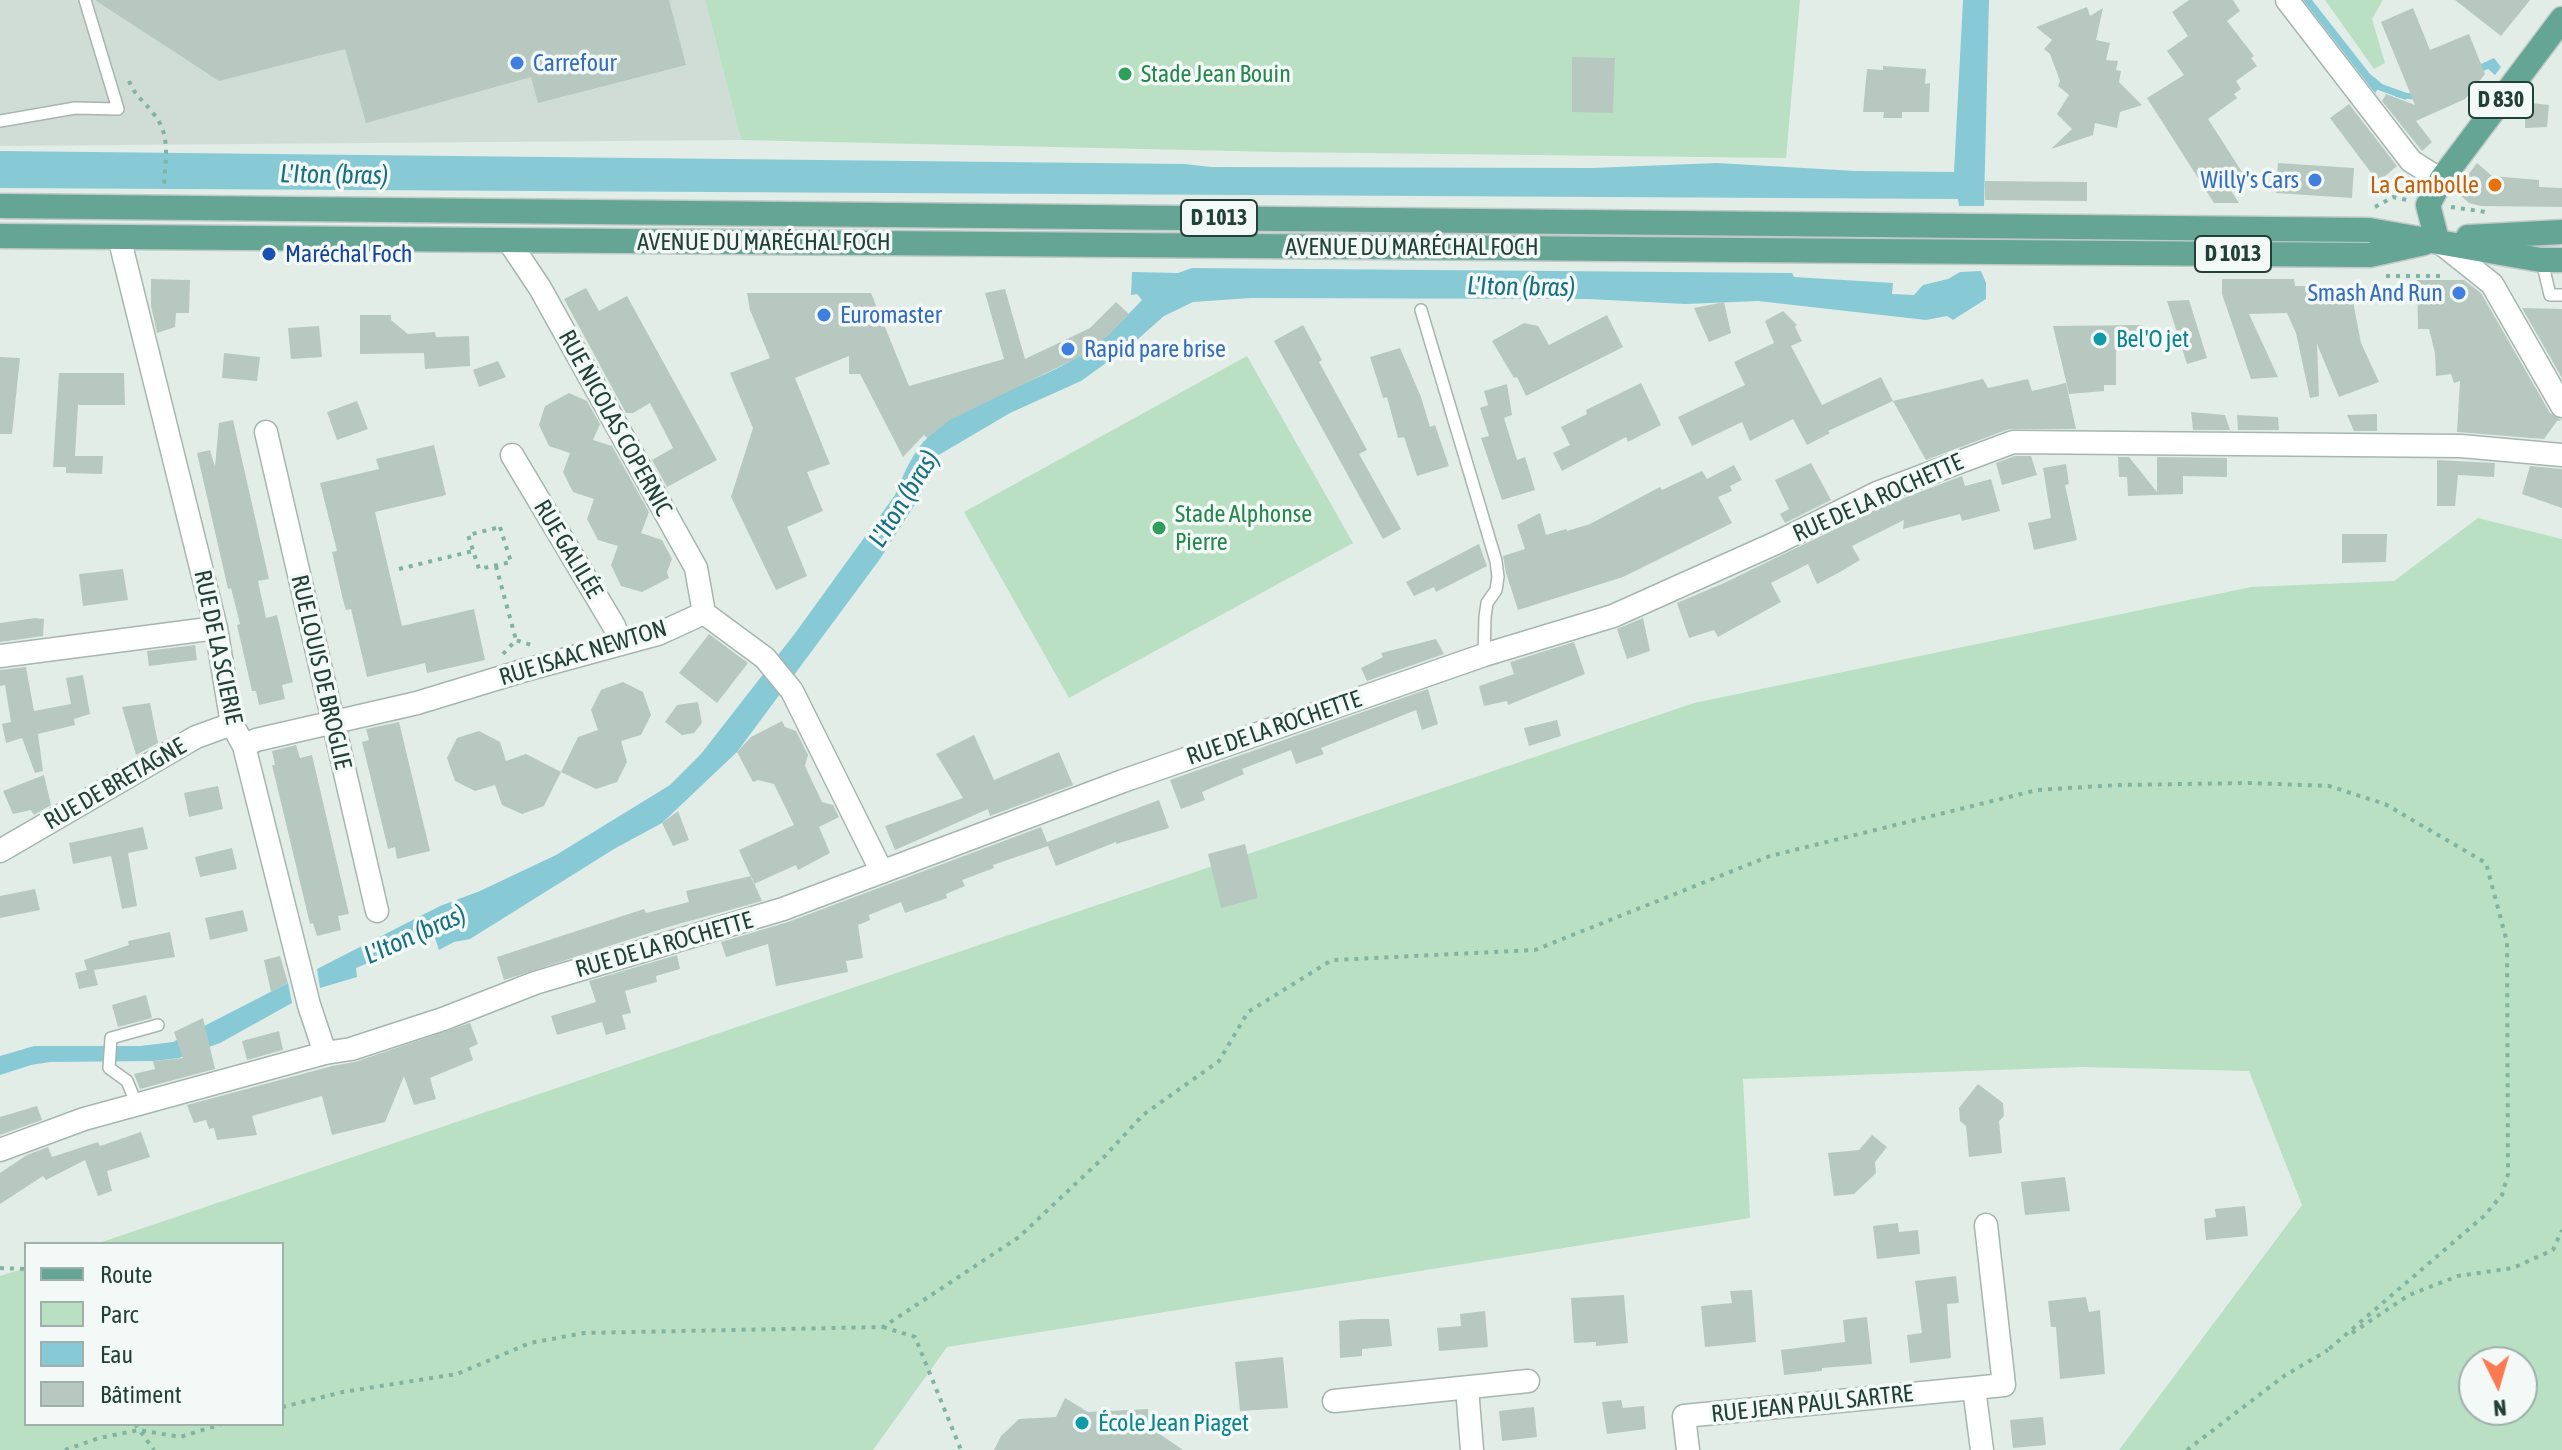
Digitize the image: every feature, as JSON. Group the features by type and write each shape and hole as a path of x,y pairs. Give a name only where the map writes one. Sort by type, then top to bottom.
{"main road":[{"name":"D 830","path":"2437,240 2428,205 2441,180 2562,19"},
{"name":"AVENUE DU MARÉCHAL FOCH","path":"0,206 2369,230 2552,260"},
{"name":"AVENUE DU MARÉCHAL FOCH","path":"0,236 2362,255 2437,240 2507,233 2562,232"}],"street":[{"path":"2287,0 2411,161 2441,180"},
{"name":"RUE DE LA SCIERIE","path":"119,237 216,628 232,724 244,746 309,1005 325,1053"},
{"name":"RUE NICOLAS COPERNIC","path":"508,240 540,288 696,568 704,613"},
{"path":"2437,240 2492,284 2562,406"},
{"name":"RUE LOUIS DE BROGLIE","path":"266,432 377,911"},
{"name":"RUE DE LA ROCHETTE","path":"0,1150 84,1119 325,1053 351,1049 443,1019 535,983 783,909 1123,781 1484,655 1613,616 1778,542 1877,493 2013,442 2461,446 2562,455"},
{"name":"RUE GALILÉE","path":"512,455 614,626 621,644"},
{"path":"704,613 765,658 792,691 882,872"},
{"name":"RUE ISAAC NEWTON","path":"244,746 256,740 417,703 658,634 704,613"},
{"path":"0,656 216,628"},
{"name":"RUE DE BRETAGNE","path":"0,851 196,737 232,724"},
{"name":"RUE JEAN PAUL SARTRE","path":"1688,1450 1684,1416 2004,1385 1986,1225"},
{"path":"1334,1401 1528,1381"},
{"path":"1467,1388 1472,1450"},
{"path":"1974,1388 1982,1450"}],"lane":[{"path":"0,121 75,108 118,109 85,0"},
{"path":"2552,260 2550,295 2562,295"},
{"path":"1421,310 1496,561 1498,577 1496,590 1487,603 1484,655"},
{"path":"137,1105 127,1081 109,1068 111,1038 158,1025"}],"path":[{"path":"124,68 134,96 151,110 166,131 164,193"},
{"path":"500,527 511,562 496,566 479,569 468,535 500,527"},
{"path":"399,569 473,551"},
{"path":"496,566 516,640"},
{"path":"883,1327 1019,1237 1104,1157 1143,1115 1219,1061 1248,1012 1332,960 1535,950 1770,856 2037,790 2249,783 2329,786 2385,804 2486,863 2507,942 2508,1174 2502,1195 2484,1216 2329,1349"},
{"path":"2187,1450 2284,1376 2409,1295 2458,1276 2513,1268 2553,1250 2562,1230"},
{"path":"0,1268 24,1269"},
{"path":"284,1407 343,1392 457,1374 530,1343 584,1333 883,1327 915,1337 961,1450"},
{"path":"136,1426 154,1450"},
{"path":"65,1450 99,1438 139,1430 180,1437 216,1426"}],"shaded area":[{"path":"0,0 705,0 741,140 0,146"}],"green space":[{"path":"705,0 1800,0 1786,158 1277,152 741,140"},
{"path":"2325,0 2383,0 2372,19 2385,63 2374,69"},
{"name":"Stade Alphonse Pierre","path":"1247,356 1353,543 1069,698 964,512"},
{"path":"2478,518 2562,539 2562,1450 2119,1450 2302,1205 2249,1071 2081,1067 1743,1079 1750,1218 947,1347 873,1450 0,1450 0,1276 24,1269 24,1426 284,1426 284,1242 102,1242 1694,703 2251,587 2394,581"}],"water":[{"path":"1963,0 1989,0 1984,206 1959,206 1958,199 0,188 0,151 1185,164 1211,167 1592,168 1717,163 1856,171 1954,172"},
{"path":"2303,0 2312,0 2370,74 2382,84 2375,93"},
{"path":"2494,58 2501,67 2495,75 2488,69 2417,100 2395,97 2397,93 2417,93"},
{"path":"1192,268 1792,273 1794,277 1893,283 1892,294 1914,295 1923,285 1948,279 1960,272 1981,271 1986,283 1986,299 1953,320 1947,316 1926,320 1758,301 1685,304 1588,299 1251,298 1193,302 1164,316 1114,360 1081,381 1010,413 937,456 919,498 880,559 737,752 662,823 614,849 470,939 454,942 439,950 434,935 356,968 357,977 320,988 317,969 440,906 556,855 670,785 701,754 796,632 895,495 913,456 929,436 964,411 1044,375 1098,342 1142,300 1137,294 1131,295 1132,272 1178,273"},
{"path":"288,983 292,1003 220,1043 179,1058 50,1062 0,1075 0,1056 34,1046 140,1046 173,1042"}],"building":[{"name":"Carrefour","path":"95,0 669,0 686,65 538,103 531,77 366,123 345,49 219,81"},
{"path":"2189,0 2233,0 2240,11 2227,21 2254,56 2251,58 2257,66 2236,81 2241,89 2234,94 2237,98 2208,119 2244,175 2228,186 2239,203 2214,203 2147,98 2184,75 2167,51 2188,36 2172,12"},
{"path":"2455,0 2530,0 2501,36"},
{"path":"2087,7 2090,16 2103,8 2096,40 2110,43 2106,60 2118,61 2116,70 2121,71 2119,82 2142,105 2120,112 2117,128 2095,123 2093,135 2051,149 2072,129 2057,114 2069,95 2058,86 2060,81 2050,54 2044,49 2052,40 2036,27"},
{"path":"2413,8 2430,50 2469,34 2485,74 2465,99 2416,121 2432,142 2422,151 2382,101 2386,94 2415,105 2381,22"},
{"path":"1572,57 1615,58 1613,113 1572,112"},
{"path":"1883,66 1926,69 1925,84 1930,83 1929,112 1902,112 1902,118 1883,118 1884,112 1863,112 1867,69 1883,70"},
{"path":"2531,103 2549,105 2547,127 2525,128 2525,115"},
{"path":"2349,104 2397,166 2378,182 2330,118"},
{"name":"Willy's Cars","path":"2278,163 2354,168 2352,198 2276,193"},
{"name":"La Cambolle","path":"2477,163 2492,176 2539,180 2539,187 2562,188 2562,207 2481,206 2469,203 2456,191"},
{"path":"1985,181 2087,182 2087,201 1985,200"},
{"path":"151,279 190,280 189,313 176,313 175,327 157,333 151,306"},
{"path":"2222,279 2294,279 2295,286 2350,286 2361,343 2379,382 2339,397 2317,344 2319,396 2310,398 2296,333 2287,313 2249,314 2278,377 2251,379 2222,294"},
{"path":"2417,280 2464,280 2481,293 2550,413 2562,420 2557,421 2544,439 2457,432 2460,381 2454,383 2451,374 2436,376 2429,329 2418,329"},
{"path":"586,288 599,311 627,296 717,460 667,487 652,460 673,448 650,403 633,413 626,413 564,299"},
{"path":"1005,289 1025,359 1090,328 1116,302 1129,314 1109,335 1081,356 950,420 927,438 924,435 903,457 860,374 849,374 849,356 795,378 830,464 807,472 823,511 787,527 807,576 776,590 731,497 753,428 730,373 770,358 750,310 747,293 871,293 909,386 1004,359 985,293"},
{"path":"2189,300 2207,358 2187,364 2167,301"},
{"path":"1724,302 1731,333 1709,342 1694,308"},
{"path":"2522,308 2562,309 2562,378"},
{"path":"1783,311 1797,325 1795,327 1802,341 1791,346 1822,405 1881,377 1893,401 1828,431 1830,433 1807,445 1793,419 1750,441 1742,422 1692,446 1678,417 1745,385 1734,362 1774,343 1765,321"},
{"path":"360,315 391,315 391,320 408,334 435,332 436,337 469,336 470,366 425,369 424,353 360,354"},
{"path":"1607,315 1623,347 1526,396 1492,341 1524,323 1538,326 1549,345"},
{"path":"1303,325 1322,360 1319,362 1367,450 1359,454 1401,529 1383,539 1274,341"},
{"path":"2143,325 2144,344 2116,345 2116,385 2104,385 2104,391 2069,394 2053,326"},
{"path":"319,326 322,357 291,359 288,328"},
{"path":"1400,348 1430,427 1435,425 1449,466 1417,476 1404,437 1398,438 1387,397 1383,398 1370,357"},
{"path":"224,353 260,357 257,381 222,378"},
{"path":"0,357 20,358 12,434 0,434"},
{"path":"498,361 506,377 479,387 473,370"},
{"path":"59,373 124,373 125,405 78,405 75,456 103,456 102,474 66,473 66,467 53,467"},
{"path":"1983,379 1988,388 2028,379 2032,391 2066,383 2076,429 2009,429 1926,460 1893,401"},
{"path":"1641,383 1661,425 1628,442 1626,437 1562,471 1553,453 1570,445 1561,427 1587,414 1586,410"},
{"path":"1507,384 1512,415 1504,418 1517,460 1525,457 1535,490 1502,500 1481,438 1489,436 1480,408 1488,405 1484,391"},
{"path":"569,393 587,401 600,424 593,440 612,446 649,512 641,533 662,540 672,559 667,572 669,578 642,592 621,586 611,565 618,546 598,540 587,519 594,499 573,492 563,472 570,453 549,446 539,425 545,406"},
{"path":"357,401 368,429 337,440 327,412"},
{"path":"2191,412 2225,415 2230,430 2193,430"},
{"path":"2377,414 2377,431 2354,431 2347,415"},
{"path":"2237,415 2278,417 2279,430 2238,430"},
{"path":"233,420 269,579 258,581 266,618 277,615 293,682 282,685 285,699 259,705 256,691 252,691 237,625 240,624 231,588 228,589 197,453 210,450 215,467 219,423"},
{"path":"434,445 446,495 375,512 402,626 474,609 485,660 427,673 425,663 367,677 351,609 346,610 343,600 332,552 337,551 320,483 379,469 376,459"},
{"path":"2015,456 2031,456 2037,475 2002,485 1996,463"},
{"path":"2118,457 2129,457 2157,492 2157,457 2227,458 2227,477 2183,476 2183,494 2128,496 2127,477 2119,477"},
{"path":"2437,460 2495,463 2494,477 2458,475 2455,506 2437,506"},
{"path":"1811,463 1831,500 1785,523 1780,514 1789,509 1775,480"},
{"path":"2066,464 2069,484 2065,485 2077,540 2034,550 2028,523 2051,518 2043,468"},
{"path":"1734,465 1742,480 1730,486 1732,491 1718,497 1732,523 1623,577 1518,610 1503,556 1525,549 1517,525 1540,513 1546,535 1567,531 1590,524 1660,487 1662,490 1702,471 1707,479"},
{"path":"2530,466 2562,469 2562,508 2522,494"},
{"path":"1962,476 1965,486 1991,479 2000,511 1962,521 1960,514 1903,529 1904,520 1852,546 1860,560 1840,572 1817,584 1808,564 1771,583 1781,602 1718,637 1714,630 1689,638 1677,603 1883,506"},
{"path":"2342,534 2387,534 2386,562 2342,563"},
{"path":"1479,544 1487,566 1436,592 1434,587 1414,596 1406,582"},
{"path":"123,569 128,600 83,606 79,574"},
{"path":"1643,618 1650,651 1627,659 1617,629"},
{"path":"44,619 43,636 0,642 0,623"},
{"path":"709,634 748,663 717,703 679,673"},
{"path":"1436,639 1444,654 1367,681 1361,668 1383,657 1381,653"},
{"path":"1574,642 1585,674 1508,705 1507,701 1484,706 1479,686 1514,674 1510,662"},
{"path":"195,645 197,660 149,666 147,651"},
{"path":"26,667 34,711 71,704 66,678 83,675 90,714 74,719 75,725 38,734 43,771 35,773 22,738 6,743 2,724 11,722 5,685 0,686 0,670"},
{"path":"623,682 643,692 651,715 641,735 621,741 627,762 617,782 596,789 561,772 578,737 598,730 591,710 601,690"},
{"path":"1428,689 1438,724 1422,730 1416,710 1321,748 1324,754 1296,764 1291,750 1242,769 1244,774 1202,792 1205,800 1181,809 1170,780"},
{"path":"698,702 702,723 694,733 682,735 665,722 677,705"},
{"path":"150,703 158,743 136,755 122,707"},
{"path":"1557,720 1561,736 1529,746 1524,728"},
{"path":"782,721 785,727 796,731 808,755 805,766 822,802 833,805 839,817 819,827 830,853 798,870 796,865 754,884 739,850 794,825 774,784 758,780 753,782 737,752 751,737"},
{"path":"399,722 430,851 397,859 395,847 388,849 362,742 369,740 366,729"},
{"path":"479,731 500,742 506,761 526,754 561,772 544,806 522,814 502,805 495,785 475,791 455,781 447,758 457,738"},
{"path":"974,735 994,780 1059,752 1073,785 990,816 988,809 895,850 885,826 963,798 936,754"},
{"path":"296,745 300,758 312,755 349,914 338,916 341,930 317,936 313,923 310,924 272,765 275,765 272,751"},
{"path":"44,775 51,805 34,815 31,810 13,814 3,791"},
{"path":"218,786 223,809 189,817 184,793"},
{"path":"1159,800 1169,828 1116,842 1056,866 1048,846 993,865 994,868 962,880 965,886 946,894 947,898 905,913 901,902 869,915 870,920 858,925 863,958 846,961 848,972 776,986 768,944 726,957 721,942 788,922 1041,827 1047,842"},
{"path":"678,811 689,840 673,846 662,823"},
{"path":"143,827 148,849 128,853 137,906 122,909 111,856 73,864 69,843"},
{"path":"1245,844 1258,898 1221,908 1208,854"},
{"path":"232,848 237,869 200,877 195,857"},
{"path":"751,876 762,901 668,927 504,980 497,957 644,909 646,913 689,902 686,891"},
{"path":"35,889 40,910 0,918 0,896"},
{"path":"243,910 248,931 210,940 205,918"},
{"path":"170,932 175,957 94,970 98,985 79,989 75,973 87,970 84,960 129,945 128,941"},
{"path":"677,955 680,969 656,976 657,982 625,991 631,1013 622,1015 626,1029 606,1035 602,1022 557,1035 551,1016 596,1002 589,981"},
{"path":"280,956 288,983 271,992 264,960"},
{"path":"146,995 152,1018 118,1027 112,1005"},
{"path":"203,1018 215,1069 140,1089 134,1074 155,1069 153,1061 183,1058 174,1032"},
{"path":"470,1023 478,1044 469,1048 473,1060 430,1078 436,1099 414,1105 404,1076 385,1122 332,1135 322,1096 252,1116 257,1135 217,1140 214,1128 209,1129 206,1120 194,1123 187,1105 355,1062"},
{"path":"279,1031 283,1050 247,1060 242,1041"},
{"path":"1978,1084 2003,1103 2004,1116 1999,1121 2002,1153 1969,1157 1966,1126 1960,1121 1959,1108"},
{"path":"37,1106 42,1120 0,1135 0,1117"},
{"path":"141,1132 150,1157 107,1171 112,1191 98,1196 85,1160 46,1180 43,1176 0,1204 0,1173 27,1155 48,1147 52,1157"},
{"path":"1872,1135 1887,1147 1875,1162 1876,1173 1854,1194 1834,1196 1828,1153 1859,1150"},
{"path":"2065,1177 2070,1211 2025,1215 2021,1182"},
{"path":"2245,1206 2248,1236 2206,1240 2204,1219 2216,1217 2215,1209"},
{"path":"1898,1223 1899,1232 1918,1230 1920,1254 1877,1259 1873,1226"},
{"path":"1956,1276 1959,1303 1947,1304 1951,1358 1910,1363 1907,1335 1922,1333 1915,1281"},
{"path":"1752,1290 1756,1342 1705,1347 1701,1306 1732,1303 1730,1291"},
{"path":"1624,1295 1628,1343 1596,1346 1596,1342 1574,1343 1571,1298"},
{"path":"2086,1297 2089,1312 2100,1310 2105,1374 2060,1379 2056,1327 2051,1327 2048,1301"},
{"path":"1485,1311 1488,1347 1439,1351 1437,1328 1461,1326 1460,1314"},
{"path":"1867,1317 1872,1364 1784,1375 1781,1350 1845,1342 1843,1320"},
{"path":"1389,1319 1392,1346 1362,1349 1362,1356 1340,1358 1339,1321"},
{"path":"1283,1357 1288,1408 1240,1411 1235,1362"},
{"name":"École Jean Piaget","path":"1065,1398 1088,1412 1148,1409 1148,1426 1183,1450 994,1450 1001,1436 1019,1419 1056,1417"},
{"path":"1621,1400 1623,1408 1644,1406 1646,1429 1607,1434 1602,1402"},
{"path":"1534,1407 1537,1437 1502,1441 1499,1411"},
{"path":"2043,1417 2046,1445 2013,1448 2010,1420"}],"waterway":[{"name":"L'Iton (bras)","path":"2373,81 2380,87 2405,96"}],"place":[{"name":"Carrefour","path":"517,63"},
{"name":"Stade Jean Bouin","path":"1125,74"},
{"name":"Willy's Cars","path":"2315,180"},
{"name":"La Cambolle","path":"2495,185"},
{"name":"Maréchal Foch","path":"269,254"},
{"name":"Smash And Run","path":"2459,293"},
{"name":"Euromaster","path":"824,315"},
{"name":"Bel'O jet","path":"2100,339"},
{"name":"Rapid pare brise","path":"1068,349"},
{"name":"Stade Alphonse Pierre","path":"1159,528"},
{"name":"École Jean Piaget","path":"1082,1423"}]}
